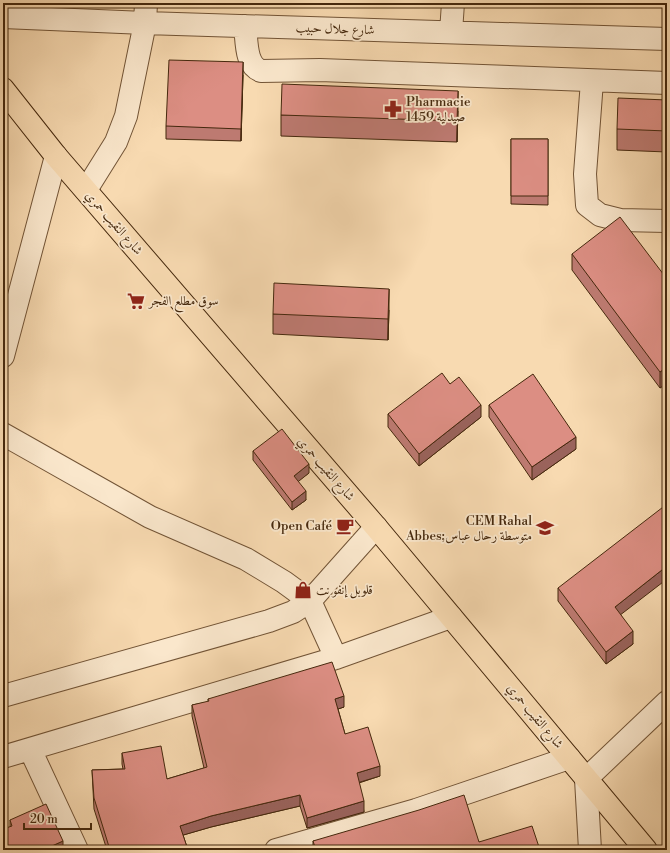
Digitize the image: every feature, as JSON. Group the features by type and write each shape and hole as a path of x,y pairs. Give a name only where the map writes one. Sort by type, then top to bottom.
{"main road":[{"name":"شارع النقيب حمري","path":"3,89 56,156 376,527 646,850"}],"street":[{"path":"451,32 453,3"},
{"path":"86,190 116,142 126,116 145,13"},
{"name":"شارع جلال حبيب","path":"3,17 145,13 244,26 667,39"},
{"path":"244,26 249,58 256,69 261,71 320,70 667,83"},
{"path":"592,80 586,174 587,205 600,215 620,220 667,221"},
{"path":"3,356 56,156"},
{"path":"3,434 150,517 246,559 284,582 310,601 336,658"},
{"path":"3,696 269,621 292,612 310,601 376,527"},
{"path":"3,757 336,658 451,617"},
{"path":"590,850 586,780 667,702"},
{"path":"30,749 77,850"},
{"path":"276,850 416,810 569,758"}],"building":[{"path":"169,60 243,62 241,129 166,126"},
{"path":"282,84 458,91 457,121 281,115"},
{"path":"618,98 667,100 667,131 617,129"},
{"path":"511,139 548,139 548,196 511,196"},
{"path":"620,217 667,279 667,367 660,372 572,254"},
{"path":"274,283 389,289 388,319 273,314"},
{"path":"442,373 450,384 459,377 481,405 419,454 388,414"},
{"path":"533,374 576,437 532,467 489,405"},
{"path":"282,429 309,464 294,476 306,491 292,502 253,451"},
{"path":"667,504 667,566 615,607 633,631 606,652 558,588"},
{"path":"332,662 344,696 335,699 345,734 368,727 380,766 357,773 364,801 307,818 300,795 211,816 180,826 188,850 110,850 94,798 92,770 125,769 122,753 161,746 167,779 207,767 192,705"},
{"path":"464,795 479,842 532,826 540,850 316,850 313,841 419,810"},
{"path":"46,804 63,841 43,850 3,850 3,829 12,826 10,820"}],"place":[{"name":"Pharmacie 1459 صيدلية","path":"393,109"},
{"name":"سوق مطلع الفجر","path":"136,301"},
{"name":"Open Café","path":"345,526"},
{"name":"CEM Rahal Abbes;متوسطة رحال عباس","path":"545,528"},
{"name":"قلوبل إنفو نت","path":"303,590"}]}
